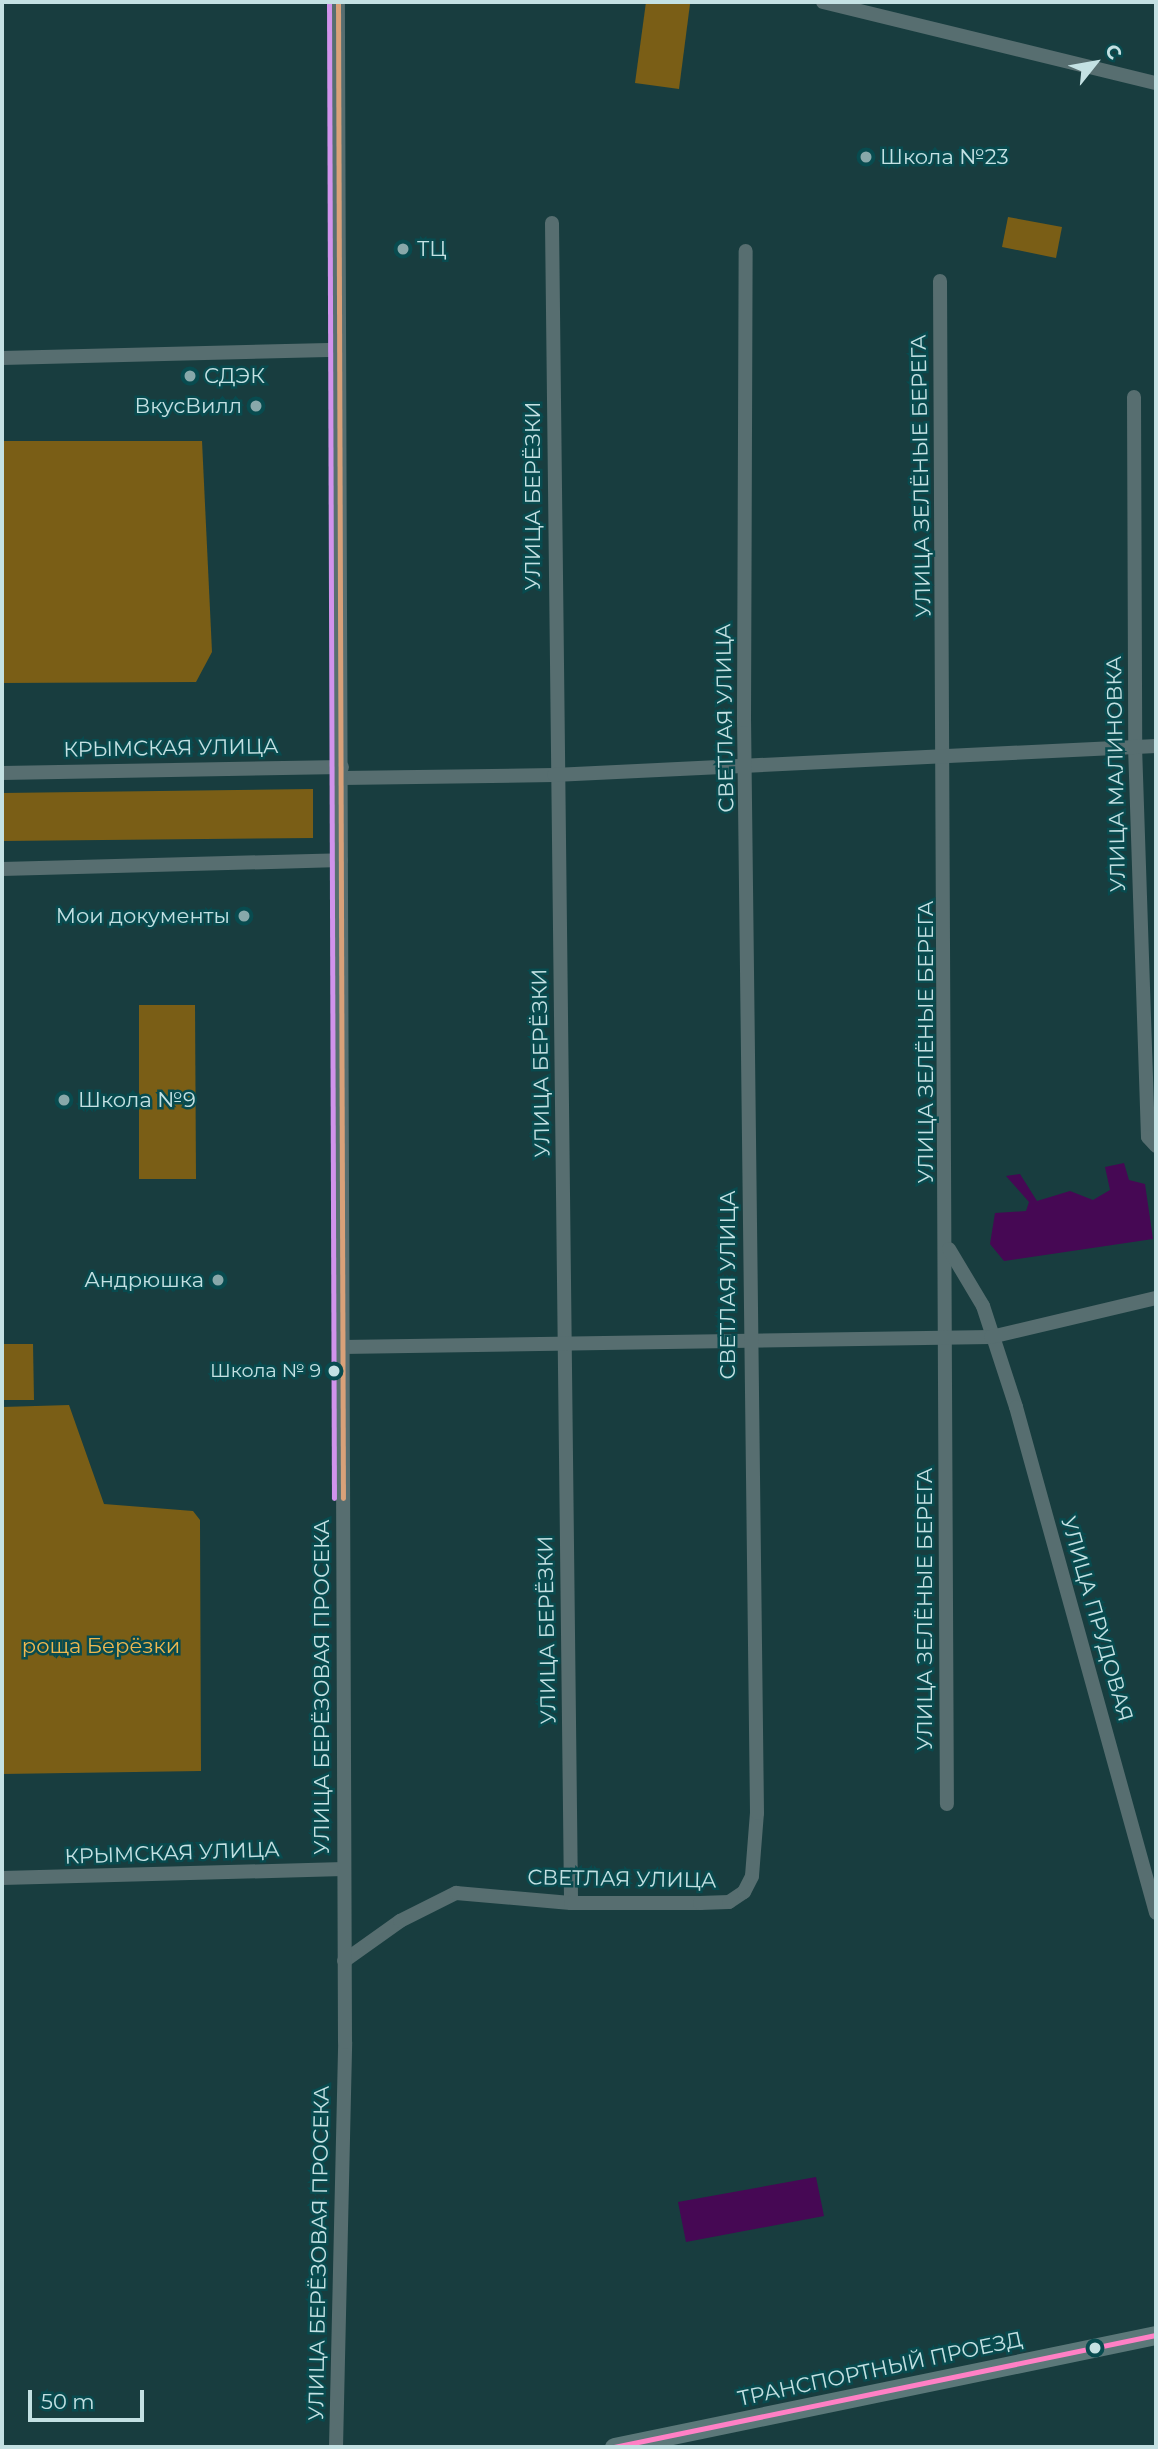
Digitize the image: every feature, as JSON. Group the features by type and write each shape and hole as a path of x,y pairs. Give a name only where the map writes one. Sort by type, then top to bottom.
{"main road":[{"name":"ТРАНСПОРТНЫЙ ПРОЕЗД","path":"614,2447 1156,2335"}],"street":[{"name":"УЛИЦА БЕРЁЗОВАЯ ПРОСЕКА","path":"336,2447 344,1961 338,2"},
{"path":"823,2 1156,82"},
{"name":"УЛИЦА БЕРЁЗКИ","path":"552,223 554,775 566,1341 571,1903"},
{"name":"СВЕТЛАЯ УЛИЦА","path":"344,1961 400,1921 456,1893 571,1903 729,1902 744,1892 752,1876 757,1813 749,1338 746,251"},
{"name":"УЛИЦА ЗЕЛЁНЫЕ БЕРЕГА","path":"940,281 948,1248 947,1804"},
{"path":"2,358 339,350"},
{"name":"УЛИЦА МАЛИНОВКА","path":"1134,397 1135,746 1148,1137 1156,1146"},
{"name":"КРЫМСКАЯ УЛИЦА","path":"2,773 342,772 554,775 746,763 1156,746"},
{"path":"2,869 341,860"},
{"name":"УЛИЦА ПРУДОВАЯ","path":"948,1248 983,1306 1016,1407 1156,1913"},
{"path":"342,1347 749,1338 991,1337 1156,1298"},
{"name":"КРЫМСКАЯ УЛИЦА","path":"2,1878 344,1869"}],"green space":[{"path":"646,2 690,4 679,89 635,83"},
{"path":"1008,217 1062,227 1056,258 1002,247"},
{"path":"2,441 202,441 212,652 196,682 2,683"},
{"path":"313,789 313,838 2,841 2,793"},
{"path":"139,1005 195,1005 196,1179 139,1179"},
{"path":"2,1344 33,1344 34,1400 2,1400"},
{"name":"роща Берёзки","path":"69,1405 104,1504 193,1511 200,1520 201,1771 2,1774 2,1407"}],"shaded area":[{"path":"1124,1163 1129,1180 1145,1184 1153,1239 1004,1261 990,1244 995,1213 1026,1211 1029,1202 1006,1176 1020,1174 1037,1201 1070,1191 1093,1200 1110,1190 1105,1167"},
{"path":"816,2177 824,2216 686,2242 678,2202"}],"transit line":[{"name":"9","path":"329,2 334,1498"},
{"path":"338,2 343,1498"},
{"path":"614,2447 1156,2335"}],"place":[{"name":"Школа №23","path":"866,157"},
{"name":"ТЦ","path":"403,249"},
{"name":"СДЭК","path":"190,376"},
{"name":"ВкусВилл","path":"256,406"},
{"name":"Мои документы","path":"244,916"},
{"name":"Школа №9","path":"64,1100"},
{"name":"Андрюшка","path":"218,1280"},
{"name":"Школа № 9","path":"334,1371"}]}
